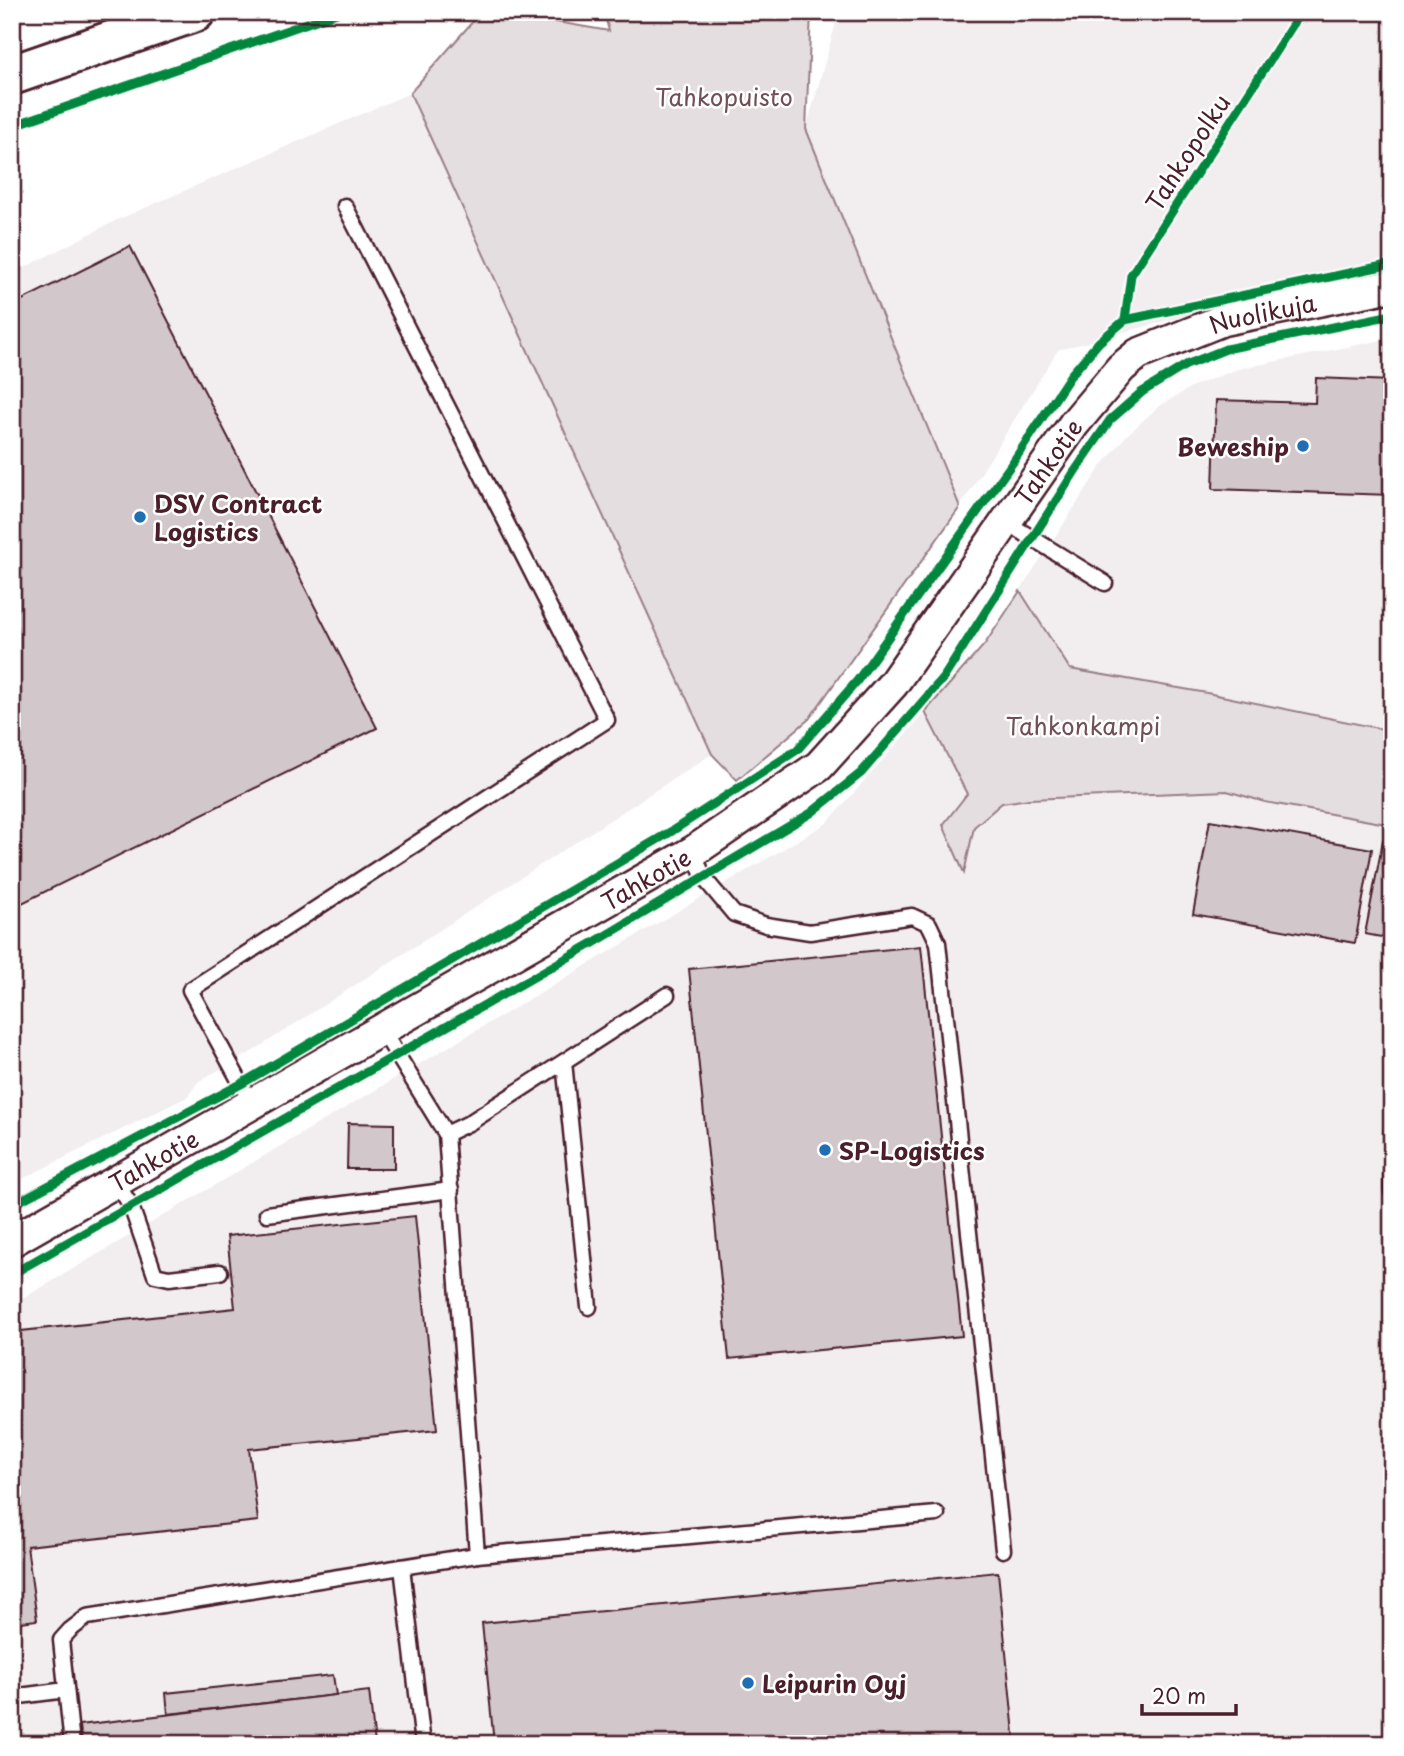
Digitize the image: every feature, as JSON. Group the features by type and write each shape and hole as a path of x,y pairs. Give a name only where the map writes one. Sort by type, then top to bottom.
{"main road":[{"path":"12,75 195,12"}],"street":[{"name":"Nuolikuja","path":"1139,354 1223,320 1392,286"},
{"name":"Tahkotie","path":"12,1241 694,851 820,766 893,684 1074,424 1121,368 1139,354"}],"lane":[{"path":"252,1104 190,990 607,720 345,206"},
{"path":"1006,522 1105,583"},
{"path":"694,851 704,877 734,914 766,925 810,932 912,916 929,923 938,943 1003,1550"},
{"path":"446,1134 469,1123 667,995"},
{"path":"383,1030 446,1134 477,1555"},
{"path":"564,1062 589,1307"},
{"path":"1392,1132 1392,1191"},
{"path":"116,1182 131,1206 155,1275 169,1278 220,1272"},
{"path":"267,1214 451,1190"},
{"path":"72,1744 61,1640 87,1617 477,1555 937,1514"},
{"path":"402,1567 423,1744"},
{"path":"12,1697 66,1690"}],"shaded area":[{"path":"839,12 1392,12 1392,260 1058,350 960,507 806,129"},
{"path":"410,93 712,754 250,1053 199,1081 187,1097 12,1184 12,274 117,220"},
{"path":"1392,338 1392,1744 12,1744 12,1305 827,823 985,644 1100,468 1126,436 1158,407 1195,385 1238,369"}],"green space":[{"name":"Tahkopuisto","path":"481,12 499,12 609,31 604,12 811,12 806,129 960,507 809,719 737,780 712,754 410,93"},
{"name":"Tahkonkampi","path":"1020,591 1070,669 1207,693 1392,731 1392,825 1265,802 1227,791 1029,799 1002,803 974,827 964,873 943,825 967,794 925,712 985,644"}],"building":[{"name":"DSV Contract Logistics","path":"130,246 377,728 12,908 12,305"},
{"name":"Beweship","path":"1316,378 1392,381 1392,495 1213,489 1216,400 1315,403"},
{"path":"1210,820 1372,849 1355,943 1193,914"},
{"path":"1383,840 1392,841 1392,939 1365,934"},
{"name":"SP-Logistics","path":"921,946 962,1336 729,1359 689,969"},
{"path":"348,1123 394,1124 394,1169 347,1169"},
{"path":"415,1216 437,1430 249,1449 258,1521 27,1546 37,1620 12,1623 12,1332 235,1308 227,1236"},
{"name":"Leipurin Oyj","path":"998,1572 1015,1744 494,1744 482,1623"},
{"path":"333,1675 336,1695 168,1714 166,1693"},
{"path":"369,1691 375,1744 82,1744 80,1725"}],"cycle path":[{"path":"12,126 339,12"},
{"name":"Tahkopolku","path":"1125,320 1131,275 1301,12"},
{"path":"12,1205 241,1084 672,831 797,750 857,681 1013,462 1070,376 1099,342 1125,320 1392,264"},
{"path":"12,1274 595,942 811,813 861,773 944,677 1110,420 1142,392 1186,365 1226,349 1392,315"}],"place":[{"name":"Beweship","path":"1303,446"},
{"name":"DSV Contract Logistics","path":"140,517"},
{"name":"SP-Logistics","path":"825,1150"},
{"name":"Leipurin Oyj","path":"748,1683"}]}
